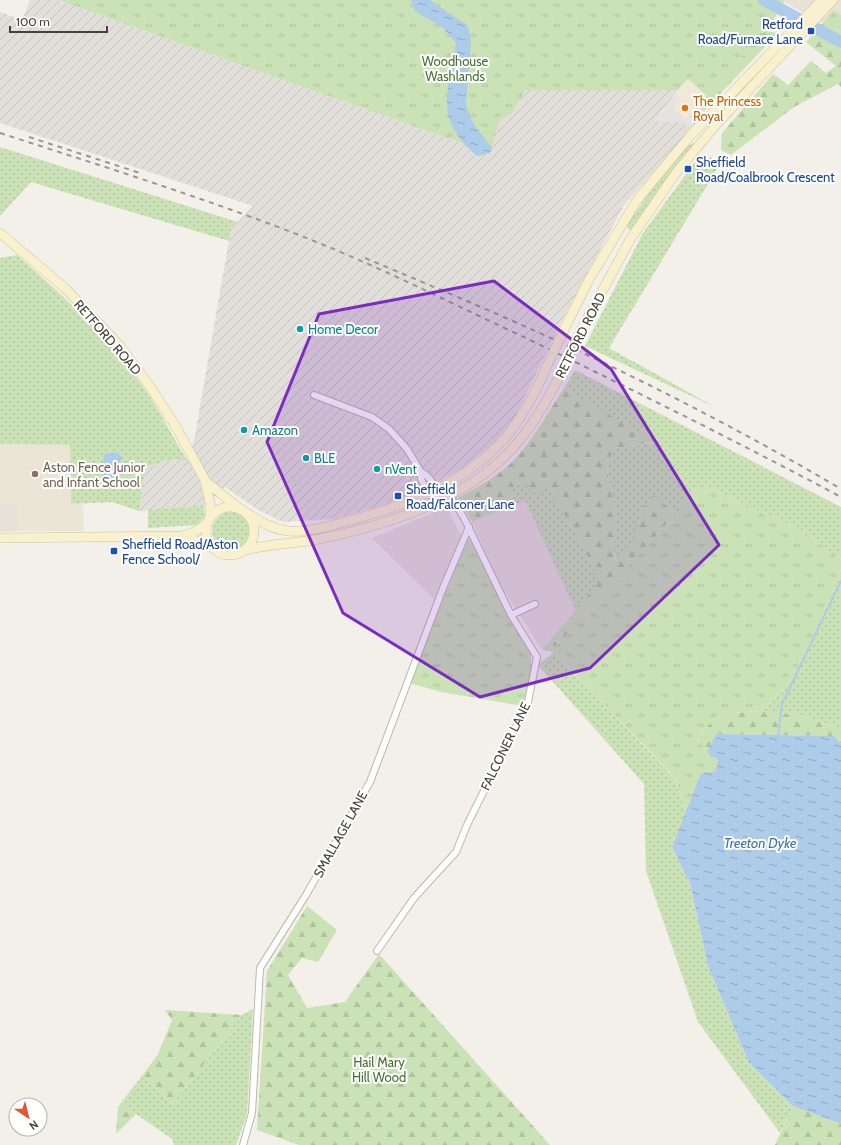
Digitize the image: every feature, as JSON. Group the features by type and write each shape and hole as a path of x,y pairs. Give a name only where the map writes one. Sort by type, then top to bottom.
{"main road":[{"name":"RETFORD ROAD","path":"247,550 305,542 347,533 381,523 448,495 490,469 512,449 544,408 581,330 631,238 676,173 714,127 804,31 822,0"},
{"name":"RETFORD ROAD","path":"205,480 244,511 275,529 306,531 371,514 436,489 471,467 503,439 527,406 590,278 637,200 690,136 794,28 813,16 833,0"},
{"name":"RETFORD ROAD","path":"0,233 65,288 120,346 149,385 175,425 205,480 210,502 208,520"},
{"path":"0,538 182,536 194,532 221,508 234,507 244,511 254,525 255,532 254,538 247,550 228,556 221,554 211,546 182,536"},
{"path":"208,520 206,532 211,546"}],"street":[{"name":"FALCONER LANE","path":"314,395 372,417 389,429 407,449 421,472 420,479 448,495 469,527 511,615 537,655 528,702 467,825 456,852 414,898 377,951"},
{"path":"436,489 438,500"},
{"name":"SMALLAGE LANE","path":"243,1145 252,1113 260,968 306,895 370,782 443,588 469,527"},
{"path":"511,615 534,604"}],"highlighted area":[{"path":"494,281 611,369 719,545 590,668 480,697 343,613 267,442 319,314"}],"shaded area":[{"path":"30,0 58,0 464,144 477,156 499,122 511,114 526,90 678,90 655,121 682,122 691,129 624,205 560,325 515,417 494,443 461,469 424,489 380,506 334,519 283,522 258,510 225,487 204,505 139,511 146,467 173,459 187,459 194,441 231,229 253,206 0,123 0,12 22,20"},
{"path":"783,0 841,0 841,15 834,10 823,23 784,2"},
{"path":"688,79 707,96 697,106 706,112 691,129 655,121"},
{"path":"676,94 680,98 673,108 686,119 697,106 706,112 691,129 682,122 655,121"},
{"name":"Aston Fence Junior and Infant School","path":"0,444 70,445 71,504 83,504 84,531 19,531 17,504 0,504"},
{"path":"525,499 576,612 542,650 499,583 472,522"},
{"path":"0,504 17,504 19,531 0,532"},
{"path":"447,507 461,536 434,599 372,538"}],"green space":[{"name":"Woodhouse Washlands","path":"58,0 783,0 784,2 772,23 707,96 688,79 678,90 526,90 511,114 499,122 490,153 477,156 464,144"},
{"path":"834,10 841,15 841,49 815,32"},
{"path":"765,31 778,33 704,111 697,106"},
{"path":"815,32 841,49 841,87 838,84 794,107 731,155 721,150 722,133 773,74 788,85 811,61 826,73 836,66 806,42"},
{"path":"694,143 695,144 632,230 628,229 627,224 660,179 680,155"},
{"path":"0,147 238,222 231,229 229,241 31,182 0,216"},
{"path":"711,157 720,164 609,348 715,407 585,346 643,233 694,163"},
{"path":"17,255 50,284 97,330 126,364 152,400 187,460 173,459 146,467 139,511 112,502 71,504 70,445 0,444 0,258"},
{"path":"575,370 841,507 841,559 803,531 702,484 676,513 653,495 641,510 637,536 617,561 613,551 617,517 606,464 615,448 654,443 564,388"},
{"path":"564,388 655,442 615,448 606,464 617,517 613,551 616,561 637,536 641,510 653,495 676,513 558,644 542,650 601,580 549,487 532,494 524,481 509,489 516,504 472,522 458,498 495,476 514,460 534,434"},
{"path":"524,481 549,487 601,580 576,612 525,500 516,504 509,489"},
{"path":"702,484 803,531 841,559 841,569 817,630 792,679 761,711 730,713 711,721 697,740 718,760 715,773 701,773 686,812 676,779 554,652 542,650 558,644"},
{"path":"204,505 205,517 197,525 148,528 148,510"},
{"path":"227,512 235,512 242,515 247,520 250,531 247,542 242,547 235,550 227,550 220,547 215,542 212,535 212,527 215,520 220,515"},
{"path":"467,539 469,539 475,549 508,617 531,654 531,670 523,706 441,692 410,683"},
{"path":"841,569 841,729 799,715 761,711 792,679 817,630"},
{"path":"554,652 676,780 686,812 672,847 690,883 708,966 749,1063 793,1106 780,1133 698,1022 646,871 644,784 538,665"},
{"path":"761,711 799,715 841,729 841,744 834,736 716,734 707,752 697,741 711,721 730,713"},
{"name":"Hail Mary Hill Wood","path":"307,906 337,930 318,962 302,958 288,975 307,1008 345,1002 379,954 550,1145 299,1145 257,1130 267,971"},
{"path":"253,1009 247,1114 236,1145 174,1145 172,1139 136,1114 123,1100 142,1076 173,1104 242,1015"},
{"path":"165,1010 242,1015 173,1104 142,1076 158,1054 172,1020"},
{"path":"123,1100 136,1114 116,1134 118,1107"},
{"path":"793,1106 841,1124 841,1145 775,1145"}],"water":[{"path":"411,0 430,0 468,26 471,41 466,105 473,123 492,148 490,153 477,156 463,142 454,129 449,117 447,104 456,43 443,28 415,11"},
{"path":"118,452 121,456 117,482 113,486 103,486 101,482 104,454"},
{"name":"Treeton Dyke","path":"716,734 834,736 841,744 841,1124 793,1106 749,1063 708,966 690,883 672,847 701,773 715,772 718,760 707,752"}],"waterway":[{"path":"764,0 841,42"},
{"path":"778,736 782,704 841,581"}],"railway":[{"path":"0,133 197,198 341,252 421,288 567,358 724,436 841,497"},
{"path":"29,137 143,174"},
{"path":"365,258 499,315 612,367 744,434 841,489"}],"place":[{"name":"Retford Road/Furnace Lane","path":"811,31"},
{"name":"The Princess Royal","path":"685,108"},
{"name":"Sheffield Road/Coalbrook Crescent","path":"688,169"},
{"name":"Home Decor","path":"300,329"},
{"name":"Amazon","path":"244,430"},
{"name":"BLE","path":"306,458"},
{"name":"nVent","path":"377,469"},
{"name":"Aston Fence Junior and Infant School","path":"35,474"},
{"name":"Sheffield Road/Falconer Lane","path":"398,496"},
{"name":"Sheffield Road/Aston Fence School/","path":"114,551"}]}
